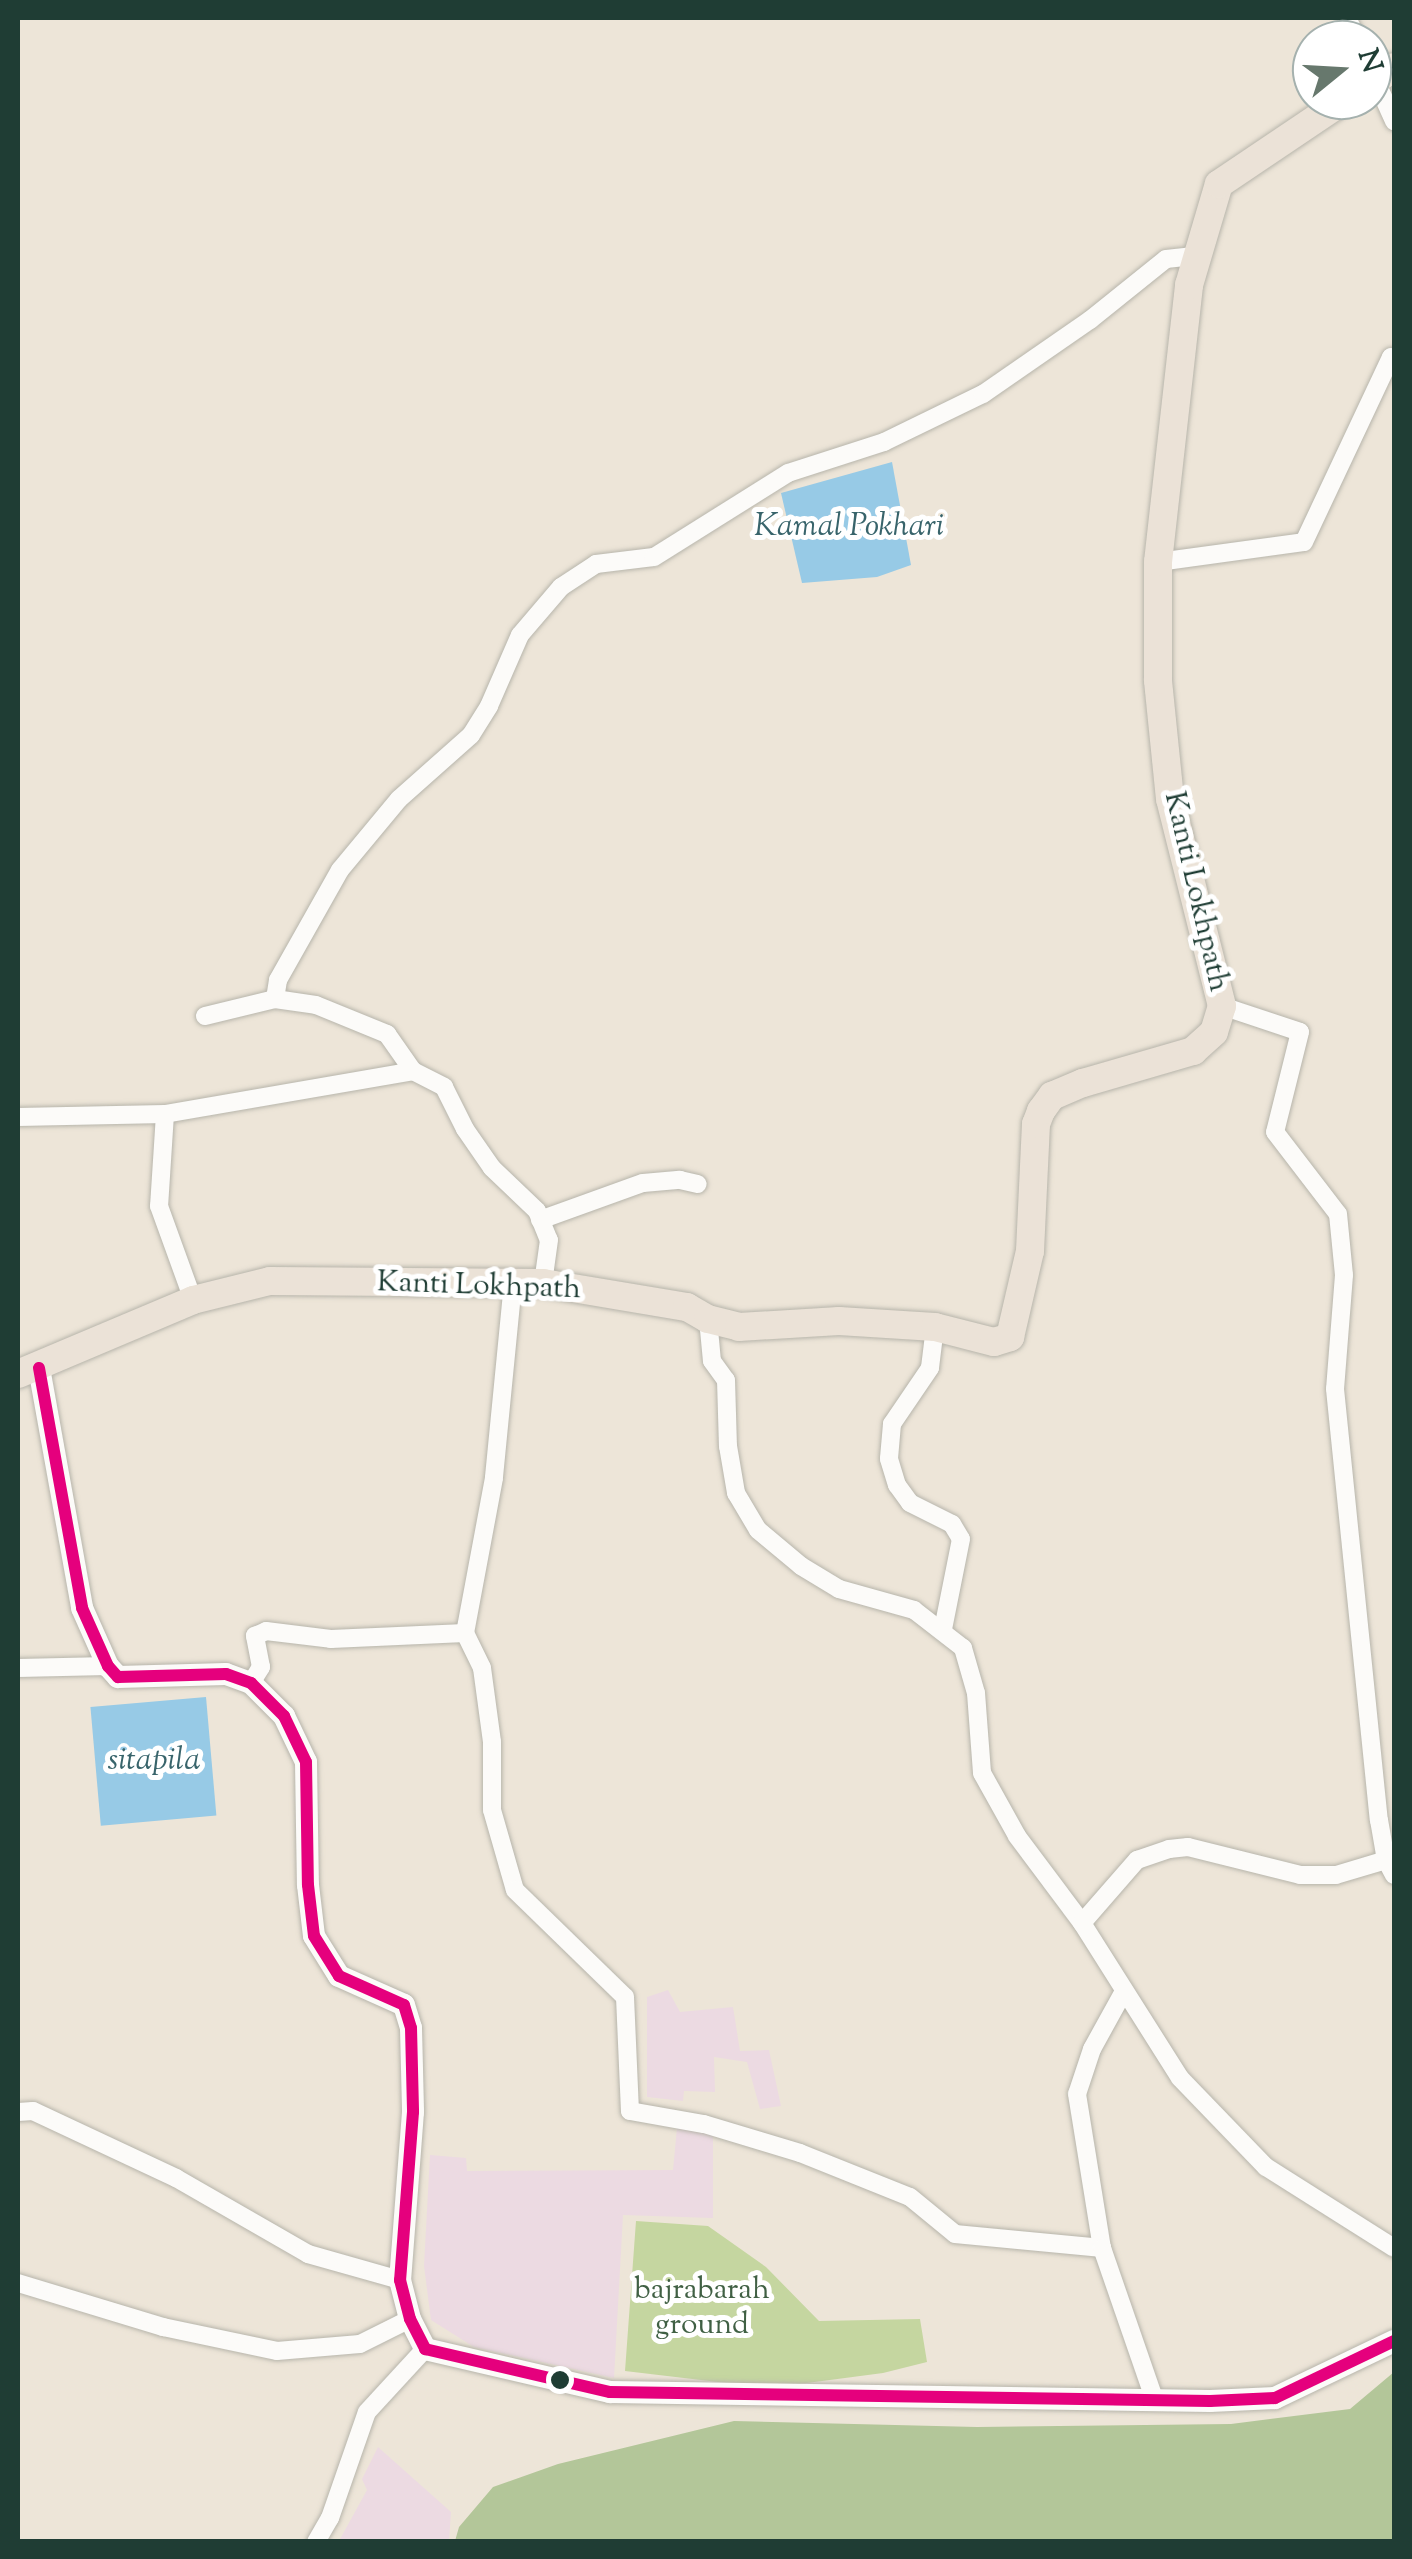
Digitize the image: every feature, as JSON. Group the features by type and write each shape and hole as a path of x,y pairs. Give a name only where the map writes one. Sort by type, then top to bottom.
{"main road":[{"name":"Kanti Lokhpath","path":"28,1371 194,1300 270,1281 544,1283 687,1307 708,1319 739,1327 839,1321 935,1327 994,1342 1010,1337 1030,1251 1036,1124 1052,1096 1192,1051 1214,1032 1222,1006 1170,799 1158,680 1158,562 1194,256 1219,184 1314,120"}],"street":[{"path":"275,999 285,966 340,870 399,799 471,735 489,706 520,636 560,587 596,564 654,557 788,473 884,442 983,394 1090,320 1166,259 1194,256"},
{"path":"1158,562 1304,542 1393,351"},
{"path":"205,1016 275,999 316,1005 387,1034 414,1071 444,1087 465,1129 492,1168 518,1190 540,1220 549,1240 544,1283"},
{"path":"1082,1923 1137,1860 1170,1850 1188,1847 1300,1875 1390,1867 1335,1388 1344,1274 1338,1214 1275,1132 1300,1032 1222,1006"},
{"path":"18,1117 164,1114 414,1071"},
{"path":"164,1114 159,1206 194,1300"},
{"path":"540,1220 643,1183 698,1184"},
{"path":"513,1283 494,1478 465,1633 482,1668 492,1742 492,1810 515,1890 624,1997 630,2111 704,2124 800,2153 910,2197 955,2234 1102,2248"},
{"path":"708,1319 712,1362 726,1380 728,1446 736,1493 758,1530 801,1566 839,1589 914,1610 944,1629 963,1648 976,1693 982,1773 1017,1836 1082,1923 1180,2078 1266,2167 1394,2248"},
{"path":"935,1327 930,1368 892,1424 889,1459 897,1485 910,1503 952,1524 960,1539 944,1629"},
{"path":"28,1371 82,1608 108,1666 118,1677 226,1674 250,1682 284,1716 306,1762 308,1885 314,1936 340,1976 404,2005 411,2028 412,2112 400,2280 410,2319 425,2349"},
{"path":"250,1682 261,1667 255,1636 266,1631 331,1639 465,1633"},
{"path":"18,1668 108,1666"},
{"path":"1124,1991 1092,2049 1077,2094 1102,2248 1155,2400"},
{"path":"18,2112 33,2111 176,2178 308,2254 400,2280"},
{"path":"18,2283 163,2327 277,2351 360,2344 410,2319"},
{"path":"425,2349 610,2392 1155,2400 1275,2398 1394,2341"},
{"path":"316,2542 330,2518 367,2412 425,2349"}],"shaded area":[{"path":"668,1990 680,2012 733,2007 740,2051 769,2050 781,2106 760,2109 747,2062 714,2057 715,2092 684,2091 683,2101 647,2097 647,1997"},
{"path":"677,2128 713,2131 713,2218 623,2215 614,2378 474,2347 431,2320 424,2266 430,2155 466,2158 467,2171 673,2170"},
{"path":"378,2447 451,2512 449,2541 339,2541 367,2490 362,2479"}],"green space":[{"name":"bajrabarah ground","path":"636,2221 708,2226 766,2267 819,2321 920,2319 927,2362 883,2373 769,2388 625,2371"},
{"path":"1394,2372 1394,2541 455,2541 459,2527 493,2487 558,2464 734,2421 977,2427 1231,2424 1350,2409"}],"water":[{"name":"Kamal Pokhari","path":"892,462 911,565 877,577 802,583 781,493"},
{"name":"sitapila","path":"206,1697 216,1816 101,1826 90,1707"}],"transit line":[{"path":"39,1368 82,1608 108,1666 118,1677 226,1674 251,1683 284,1716 306,1762 308,1885 314,1936 339,1976 404,2005 411,2028 413,2112 400,2280 410,2319 425,2349 610,2392 1210,2401 1275,2398 1394,2341"}]}
